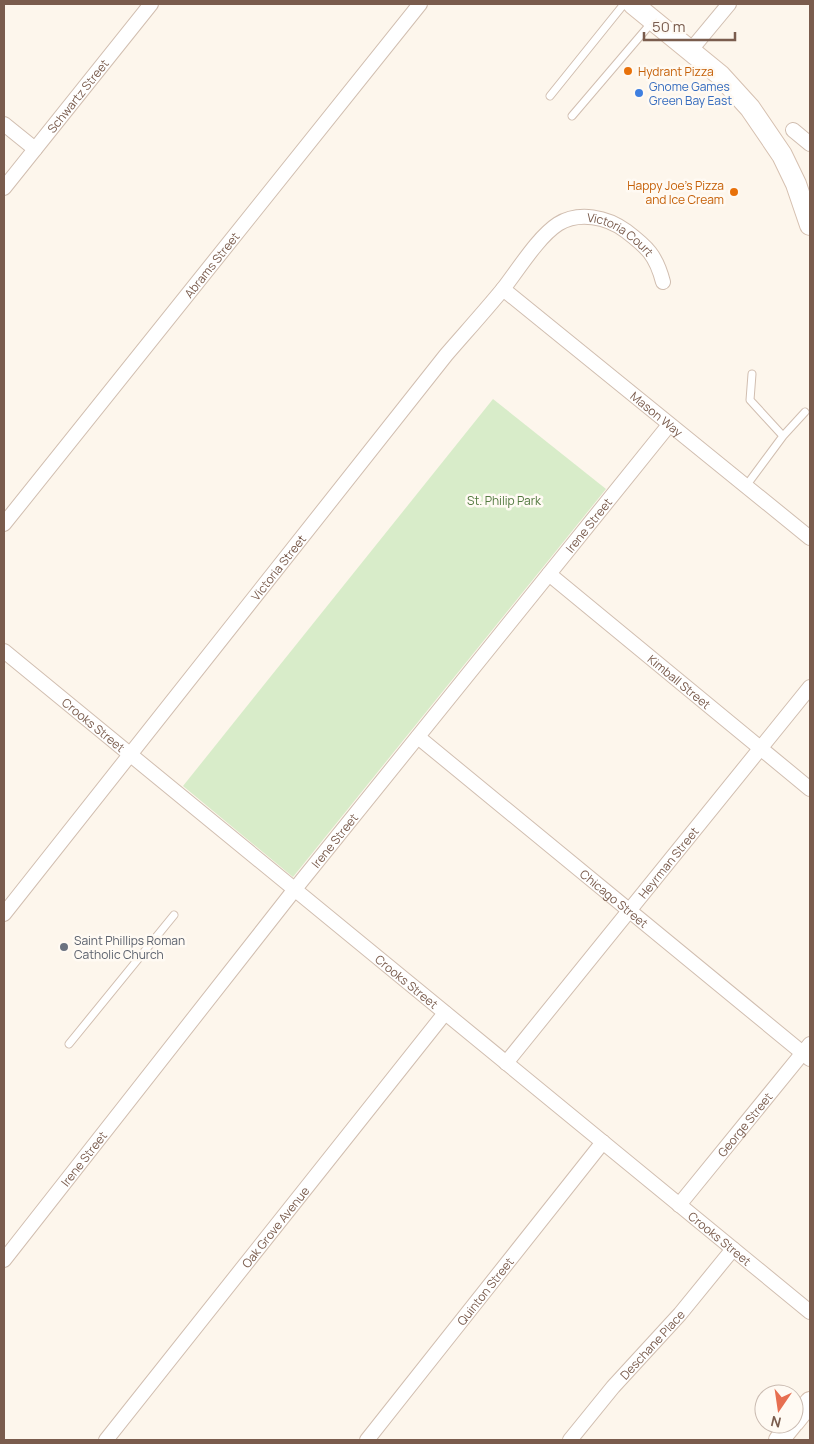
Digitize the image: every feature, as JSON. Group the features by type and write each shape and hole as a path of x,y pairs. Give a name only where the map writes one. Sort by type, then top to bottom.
{"main road":[{"path":"632,4 720,75 750,108 782,155 794,180 810,224"}],"street":[{"name":"Schwartz Street","path":"4,188 151,4"},
{"name":"Abrams Street","path":"4,524 420,4"},
{"path":"690,51 729,4"},
{"path":"4,124 35,149"},
{"path":"793,130 810,144"},
{"name":"Victoria Court","path":"558,224 569,219 595,217 618,226 642,243 650,252 659,265 663,282"},
{"name":"Victoria Street","path":"4,914 446,355 503,289 546,234 558,224"},
{"name":"Mason Way","path":"503,289 810,538"},
{"name":"Irene Street","path":"4,1260 294,889 670,425"},
{"name":"Kimball Street","path":"549,574 810,789"},
{"name":"Crooks Street","path":"4,651 810,1312"},
{"name":"Heyrman Street","path":"506,1063 810,687"},
{"name":"Chicago Street","path":"418,737 808,1052"},
{"name":"Oak Grove Avenue","path":"106,1440 445,1013"},
{"name":"George Street","path":"680,1205 808,1052"},
{"name":"Quinton Street","path":"367,1440 603,1142"},
{"name":"Deschane Place","path":"570,1440 613,1387 670,1326 733,1249"}],"lane":[{"path":"550,96 624,4"},
{"path":"572,116 654,21"},
{"path":"752,374 750,400 783,436"},
{"path":"746,486 783,436 805,412"},
{"path":"69,1044 174,914"}],"green space":[{"name":"St. Philip Park","path":"493,399 606,489 293,877 183,786"}],"place":[{"name":"Hydrant Pizza","path":"628,71"},
{"name":"Gnome Games Green Bay East","path":"639,93"},
{"name":"Happy Joe's Pizza and Ice Cream","path":"734,192"},
{"name":"Saint Phillips Roman Catholic Church","path":"64,947"}]}
